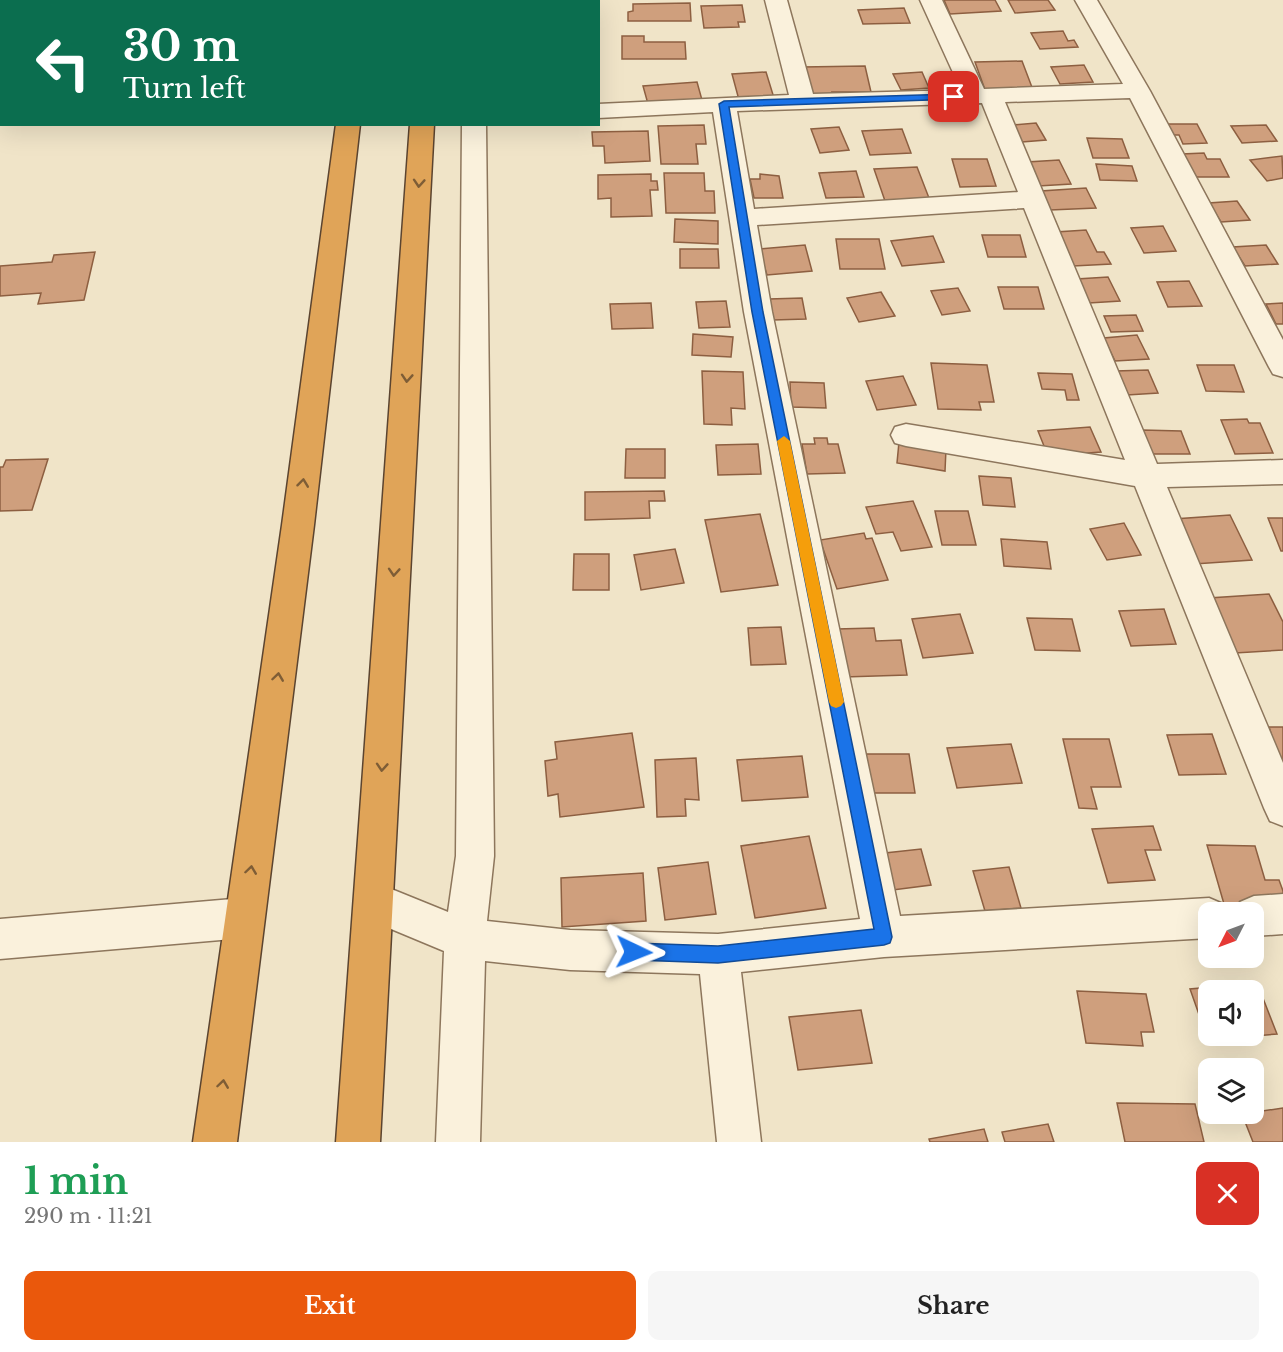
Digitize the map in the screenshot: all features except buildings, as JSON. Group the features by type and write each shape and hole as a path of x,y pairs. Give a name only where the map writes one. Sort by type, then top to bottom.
{"highway":[{"path":"215,1142 298,525 348,126"},
{"path":"358,1142 422,126"}],"street":[{"path":"776,0 803,102"},
{"path":"931,0 983,96 1033,199 1283,808"},
{"path":"1086,0 1138,91 1283,367"},
{"path":"600,111 724,104 1138,91"},
{"path":"724,104 758,312 884,937"},
{"path":"458,1142 465,939 474,856 474,126"},
{"path":"742,218 1033,199"},
{"path":"906,435 1147,476 1283,472"},
{"path":"374,902 465,939 570,950 718,954 884,937 1198,919"},
{"path":"1264,915 1283,914"},
{"path":"0,939 244,918"},
{"path":"718,954 739,1142"}],"slow traffic":[{"path":"784,441 836,702"}],"route":[{"path":"634,952 718,954 884,937 758,312 724,104 954,97"}]}
